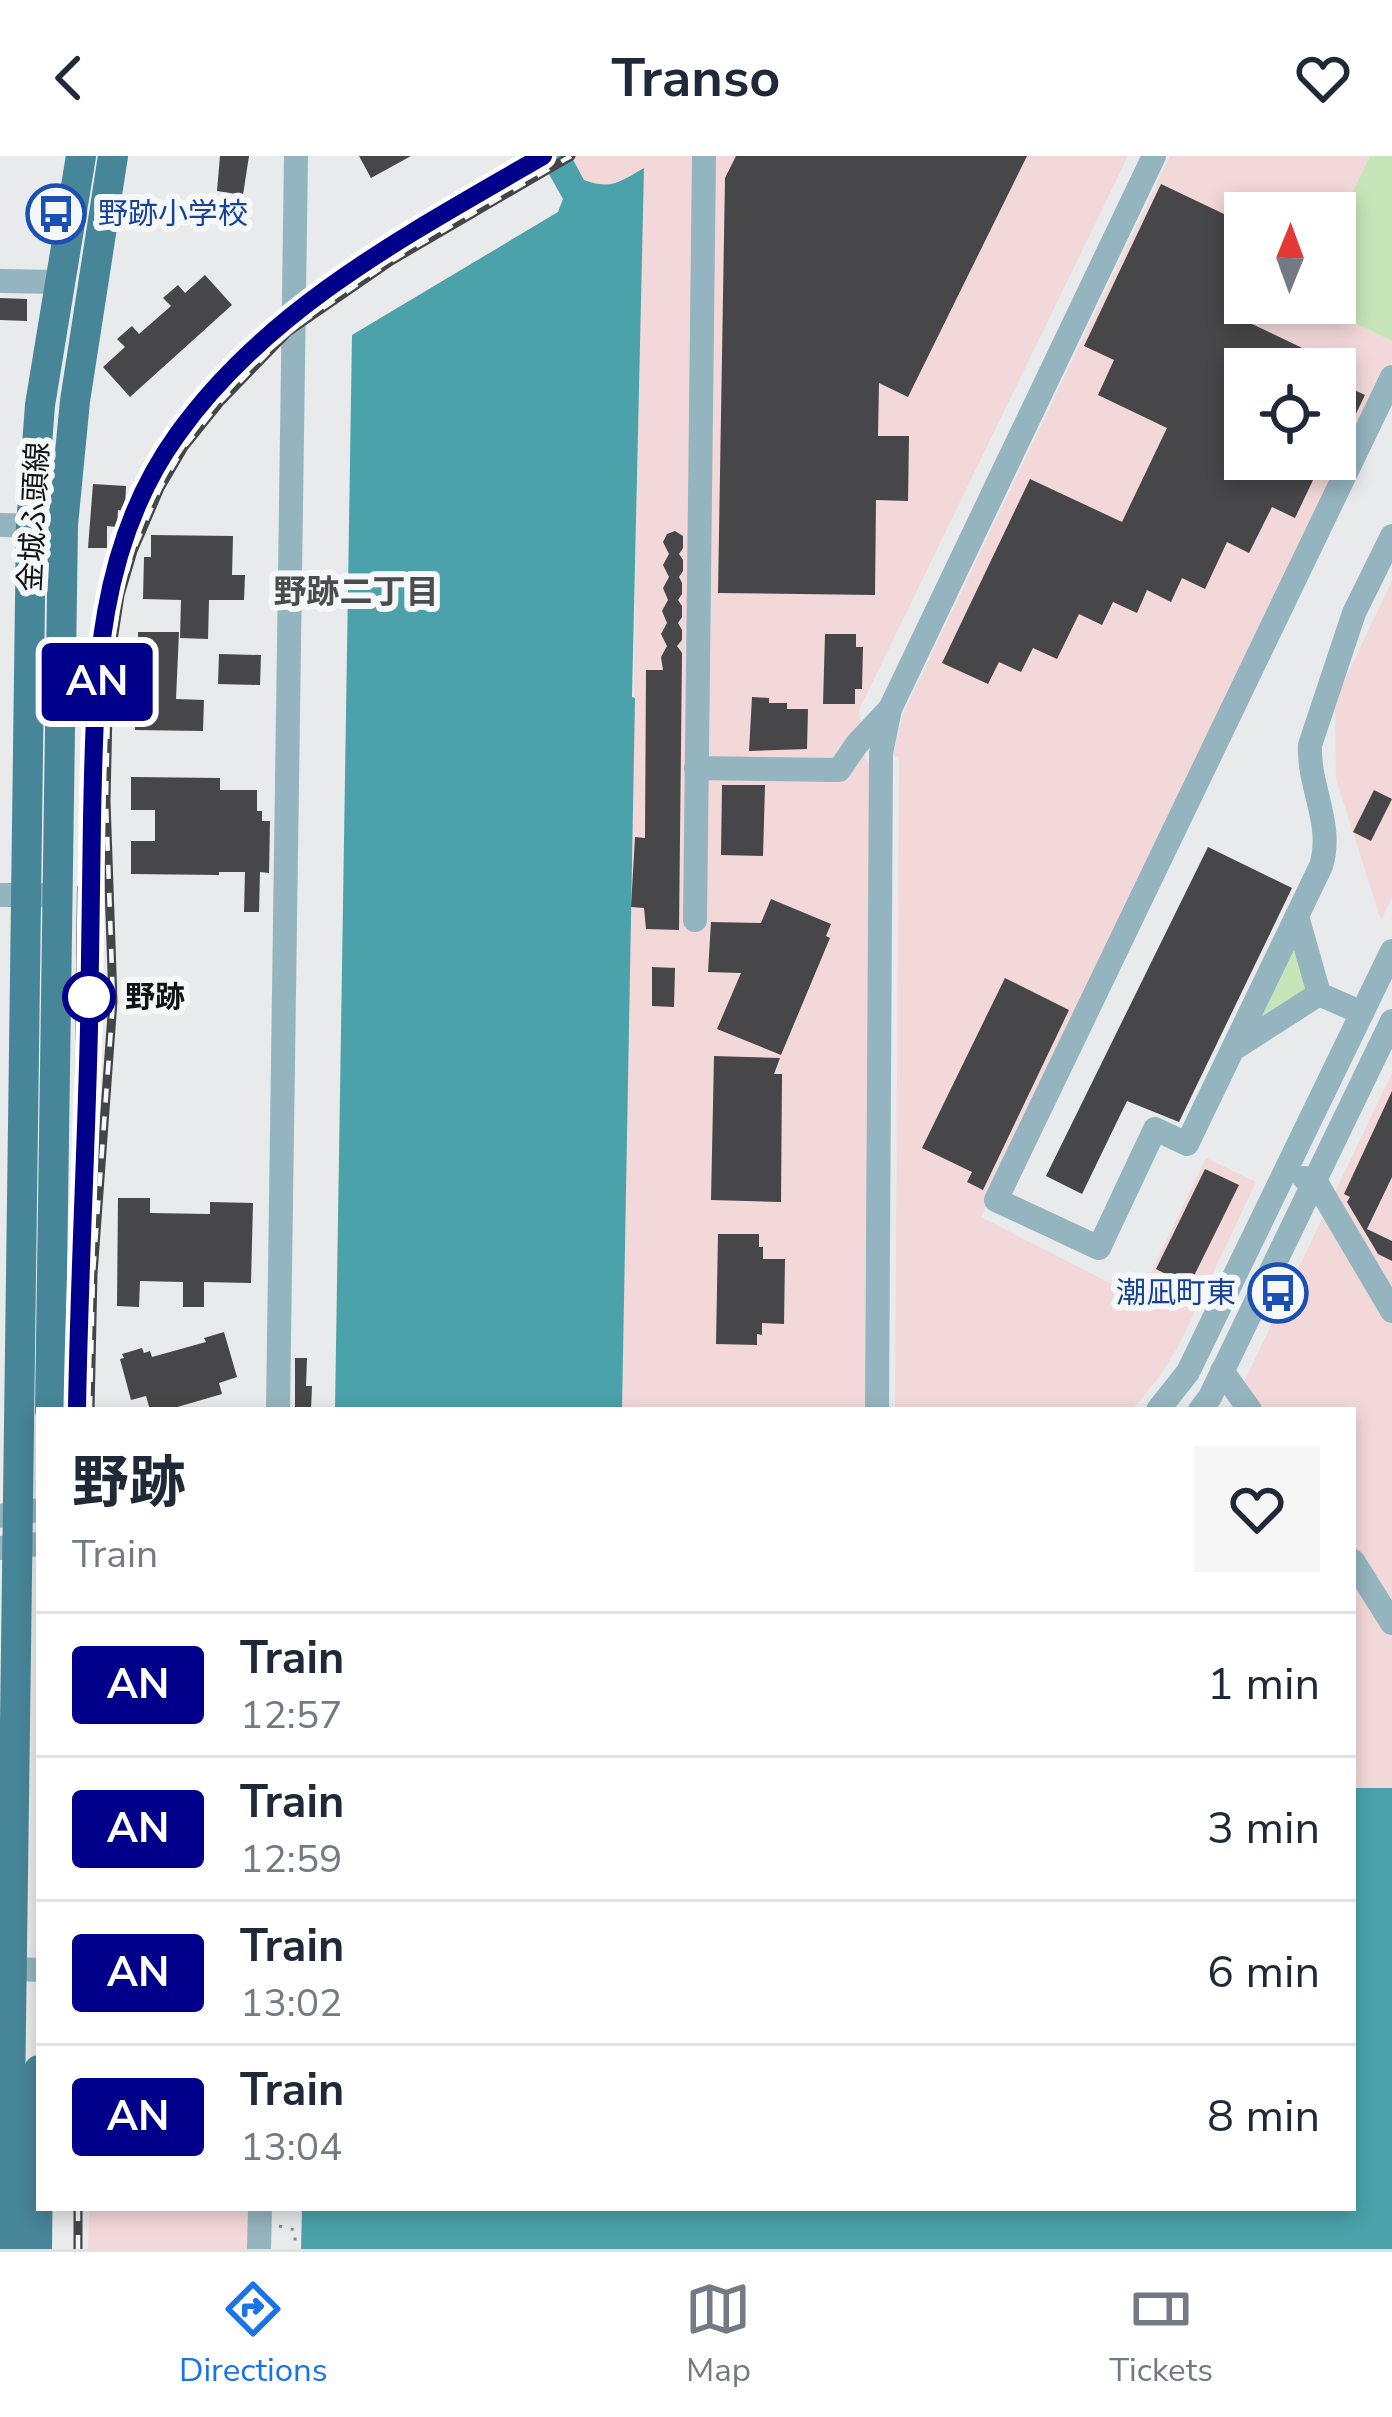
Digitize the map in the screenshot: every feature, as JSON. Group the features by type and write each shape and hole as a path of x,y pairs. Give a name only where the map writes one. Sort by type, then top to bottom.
{"main road":[{"name":"金城ふ頭線","path":"8,2249 17,1969 19,1546 11,1128 15,526 81,156"},
{"name":"金城ふ頭線","path":"50,1407 64,525 75,401 113,156"},
{"path":"38,2211 38,2249"}],"street":[{"path":"278,1407 296,156"},
{"path":"694,920 704,156"},
{"path":"877,1407 881,754 890,709 1154,156"},
{"path":"0,281 62,282"},
{"path":"1392,376 996,1200 1099,1248 1155,1129 1187,1144 1326,849 1310,745 1354,613 1392,536"},
{"path":"15,526 64,525"},
{"path":"696,768 839,770 890,709"},
{"path":"13,895 58,895"},
{"path":"1297,916 1319,994"},
{"path":"1160,1407 1188,1372 1362,1013 1385,991 1392,951"},
{"path":"1233,1049 1319,994"},
{"path":"1319,994 1362,1013"},
{"path":"1202,1407 1392,1021"},
{"path":"1285,1171 1316,1182 1392,1311"},
{"path":"1222,1371 1248,1407"},
{"path":"1356,1567 1392,1623"},
{"path":"259,2249 260,2215"}],"path":[{"path":"260,2215 295,2230 295,2249"}],"shaded area":[{"path":"571,156 1128,156 859,710 871,769 869,1407 622,1407 642,169 615,185 584,180"},
{"path":"1170,156 1370,156 1353,192 1224,192 1224,324 1356,323 1392,341 1392,361 1356,436 1356,348 1224,348 1224,480 1335,480 981,1217 1139,1298 1206,1158 1256,1182 1179,1345 1134,1407 895,1407 899,757 893,756 903,714"},
{"path":"1392,581 1392,898 1381,920 1336,779 1335,700"},
{"path":"1392,1073 1392,1788 1356,1788 1356,1407 1230,1407"},
{"path":"89,2211 250,2211 249,2249 88,2249"}],"green space":[{"path":"1370,156 1392,156 1392,341 1356,323 1353,192"},
{"path":"1292,943 1309,991 1251,1028"}],"water":[{"path":"536,156 571,156 584,180 602,184 621,181 644,168 622,1407 335,1407 352,335 558,212 563,199 545,167 536,167"},
{"path":"1356,1788 1392,1788 1392,2249 301,2249 302,2211 1356,2211"}],"building":[{"path":"220,156 249,156 243,195 217,191"},
{"path":"359,156 411,156 371,178"},
{"path":"736,156 1027,156 908,397 879,383 878,436 909,436 908,501 876,500 875,595 718,593 725,178"},
{"path":"1161,184 1224,214 1224,324 1252,324 1302,348 1224,348 1224,480 1313,480 1295,518 1272,507 1249,553 1227,542 1205,589 1182,578 1171,602 1147,590 1137,613 1113,602 1102,625 1079,614 1057,659 1033,648 1021,672 999,662 988,684 942,663 1030,479 1122,522 1167,428 1098,395 1114,360 1084,346"},
{"path":"205,275 232,305 130,397 103,367 125,347 117,339 132,326 139,334 171,306 163,298 178,285 185,293"},
{"path":"0,298 27,299 27,321 0,320"},
{"path":"1356,391 1365,395 1356,414"},
{"path":"93,484 126,486 125,511 118,510 117,527 107,526 107,548 88,548"},
{"path":"675,531 683,536 678,600 682,640 677,646 682,653 679,930 646,929 644,908 631,907 635,837 645,838 646,670 663,670 661,657 667,646 661,634 667,623 662,611 668,600 663,588 669,577 663,565 669,554 663,542"},
{"path":"151,535 233,536 232,575 245,575 244,600 209,600 208,639 180,638 181,600 143,599 144,557 151,557"},
{"path":"138,632 179,632 176,699 204,700 203,731 135,730 134,641 138,641"},
{"path":"825,634 856,634 856,647 863,647 862,689 855,689 855,704 823,704"},
{"path":"219,654 261,655 260,685 218,684"},
{"path":"752,697 787,703 787,709 808,709 807,749 749,751"},
{"path":"131,777 220,778 220,790 257,790 257,811 262,811 262,821 270,821 269,873 260,872 259,912 244,912 245,872 131,874 131,841 155,841 155,810 131,810"},
{"path":"722,785 765,785 763,856 721,855"},
{"path":"1374,790 1392,799 1371,841 1353,832"},
{"path":"1208,847 1292,888 1179,1122 1127,1101 1082,1194 1046,1176"},
{"path":"77,886 89,886 85,1125 74,1125"},
{"path":"771,899 831,924 826,936 830,938 781,1055 717,1029 741,973 708,972 711,922 761,923"},
{"path":"652,967 675,968 674,1007 652,1006"},
{"path":"1005,978 1069,1010 983,1190 967,1182 972,1172 922,1148"},
{"path":"714,1056 780,1058 774,1074 782,1074 781,1202 711,1200"},
{"path":"1392,1091 1392,1177 1367,1229 1392,1241 1392,1261 1378,1254 1347,1202 1350,1197 1344,1194"},
{"path":"1205,1169 1239,1185 1189,1286 1156,1269"},
{"path":"118,1198 150,1198 150,1213 210,1214 210,1202 253,1203 251,1283 204,1282 204,1307 183,1307 183,1282 140,1281 139,1307 117,1306"},
{"path":"718,1234 759,1234 763,1259 785,1259 784,1324 762,1323 757,1345 716,1344"},
{"path":"224,1332 237,1377 219,1383 222,1394 177,1407 149,1407 146,1396 131,1400 122,1354 142,1348 152,1357 206,1342 204,1338"},
{"path":"295,1358 307,1358 311,1407 295,1407"}],"railway":[{"path":"90,1407 93,1274 113,1001 108,710 120,595 133,551 184,447 288,332 391,261 571,156"},
{"path":"85,1170 92,834"},
{"path":"78,2211 78,2249"}],"train":[{"name":"AN","path":"77,1407 94,730 99,647 121,548 148,482 176,436 212,391 276,327 372,258 543,156"}],"place":[{"name":"野跡小学校","path":"56,214"},
{"name":"野跡","path":"89,997"},
{"name":"潮凪町東","path":"1278,1293"}],"district":[{"name":"野跡二丁目","path":"356,591"}]}
